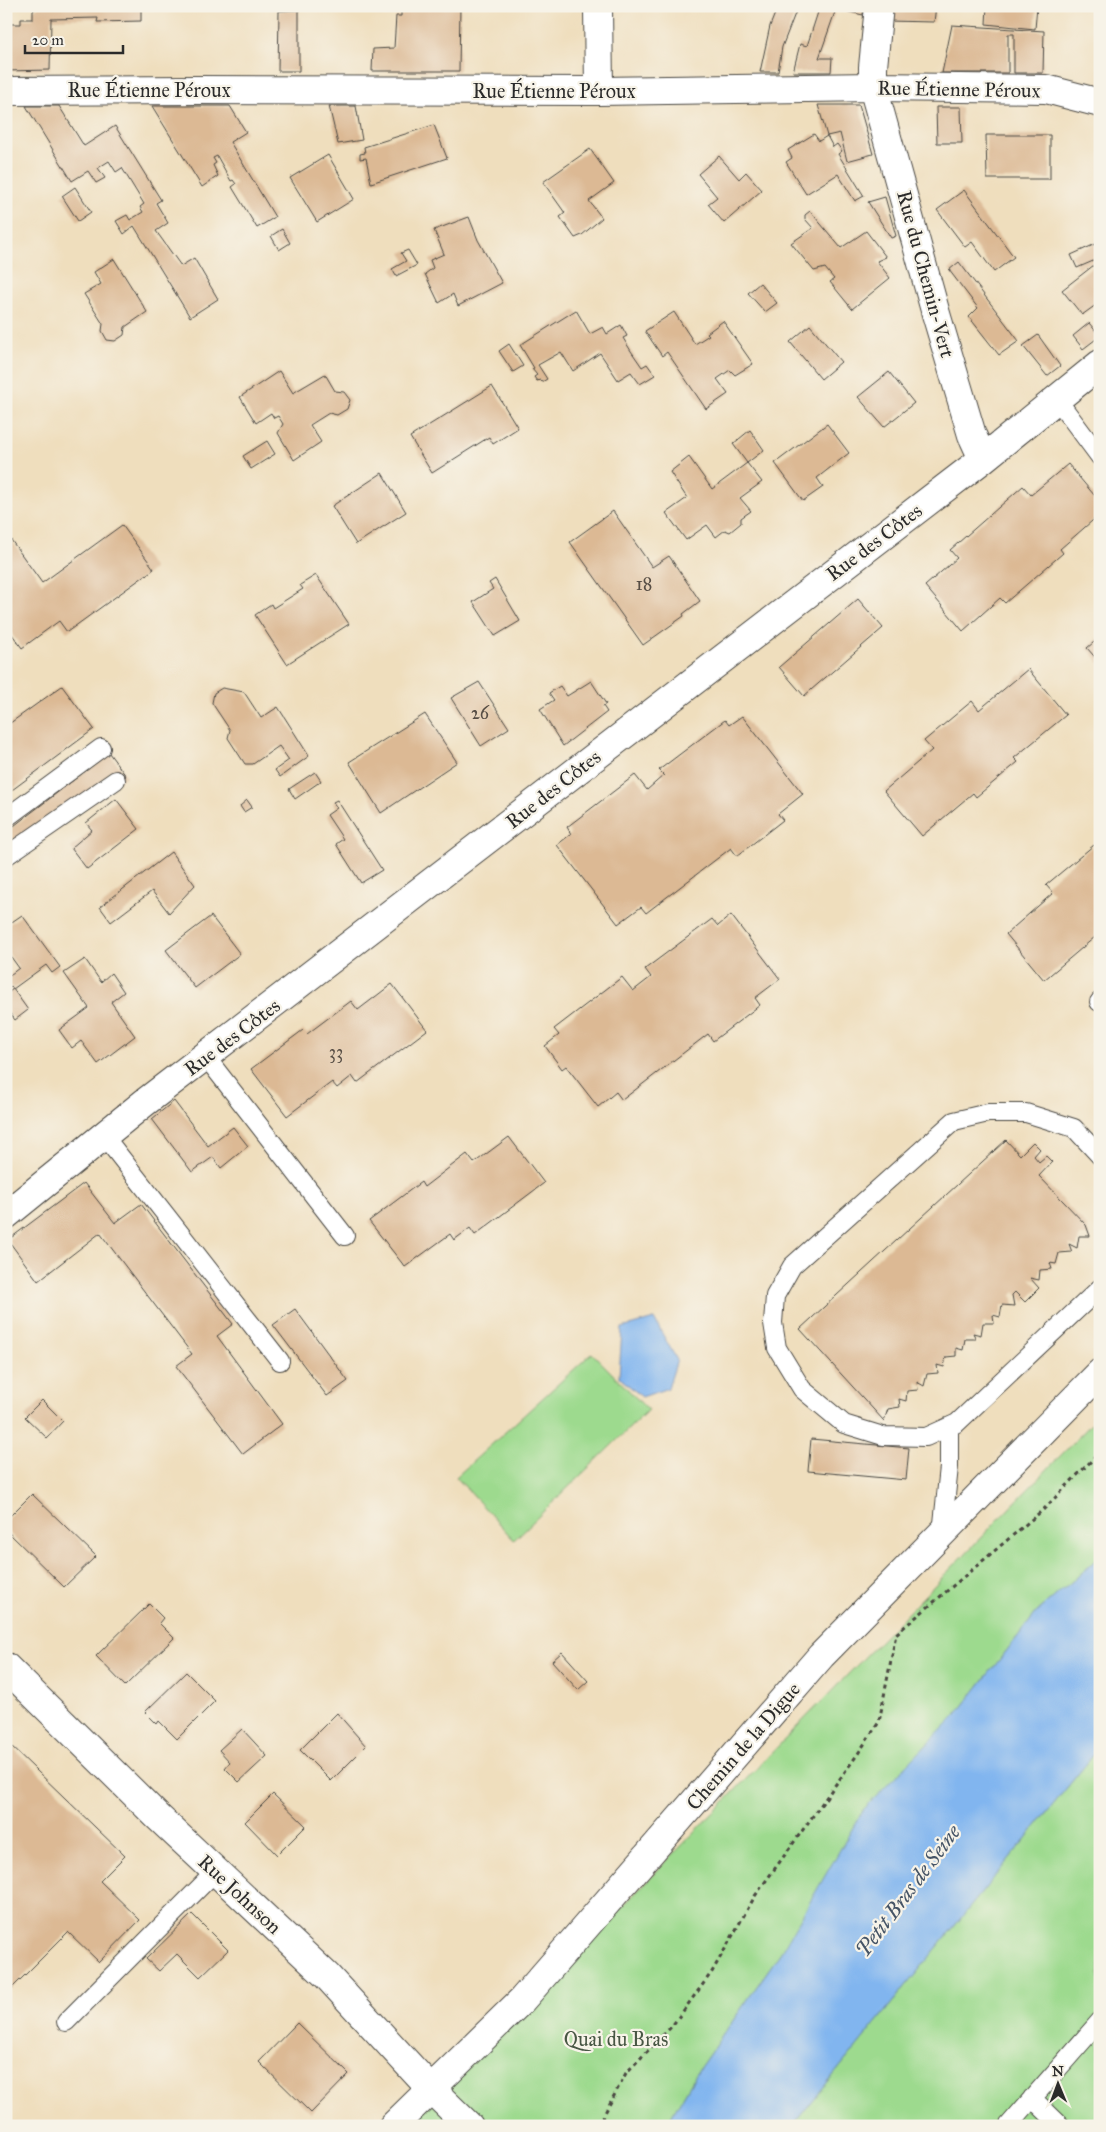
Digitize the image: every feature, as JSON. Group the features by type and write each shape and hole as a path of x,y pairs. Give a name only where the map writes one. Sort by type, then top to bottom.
{"street":[{"path":"598,6 599,91"},
{"name":"Rue du Chemin-Vert","path":"878,6 873,87 936,314 972,435 983,459"},
{"name":"Rue Étienne Péroux","path":"6,91 599,91 873,87 1046,89 1100,103"},
{"name":"Rue des Côtes","path":"6,1215 206,1057 983,459 1100,364"},
{"name":"Chemin de la Digue","path":"393,2126 522,2000 821,1656 1100,1373"},
{"name":"Rue Johnson","path":"6,1667 327,1976 431,2089 469,2126"}],"lane":[{"path":"1056,398 1100,457"},
{"path":"6,818 101,748"},
{"path":"6,856 116,780"},
{"path":"206,1057 345,1236"},
{"path":"1100,1156 1074,1128 1026,1113 988,1113 954,1122 792,1266 775,1296 773,1322 777,1348 802,1389 844,1424 883,1436 926,1436 957,1424 1100,1288"},
{"path":"104,1136 280,1361"},
{"path":"942,1533 949,1467 948,1427"},
{"path":"66,2022 216,1871"},
{"path":"1008,2126 1100,2021"},
{"path":"1032,2098 1061,2126"}],"path":[{"path":"598,2126 626,2073 672,2026 712,1972 754,1896 879,1722 896,1634 1044,1509 1100,1452"}],"green space":[{"path":"592,1353 648,1410 514,1540 456,1477"},
{"name":"Quai du Bras","path":"1100,1415 1100,1557 1037,1612 957,1714 781,1952 699,2069 666,2126 409,2126"},
{"path":"1100,1747 1100,2126 792,2126"}],"water":[{"path":"654,1319 677,1360 668,1388 642,1397 619,1377 622,1328"},
{"name":"Petit Bras de Seine","path":"1100,1557 1100,1747 792,2126 666,2126 699,2069 781,1952 863,1810 957,1714 1037,1612"}],"building":[{"path":"141,6 141,21 97,22 98,18 51,19 50,70 6,71 6,24 21,24 21,19 33,19 33,11 37,7"},
{"path":"155,6 173,6 173,11 155,11"},
{"path":"406,6 460,6 459,71 372,71 373,49 394,48 396,16 401,16 401,10 406,10"},
{"path":"778,6 798,6 782,47 778,72 760,72 770,26"},
{"path":"820,6 864,6 863,15 836,9 819,58 832,58 831,72 793,72 800,44 807,46"},
{"path":"888,6 936,6 934,22 887,21"},
{"path":"987,6 1037,6 1035,29 986,24"},
{"path":"299,10 299,71 278,71 279,11"},
{"path":"952,25 1044,31 1043,73 1014,73 1014,34 1008,34 1008,73 942,73"},
{"path":"818,105 859,105 873,154 847,161 840,133 827,136"},
{"path":"26,106 59,106 84,146 115,126 161,200 156,203 168,223 156,231 181,266 194,258 218,299 190,317 134,226 124,234 116,221 127,215 130,220 143,212 140,207 144,204 122,168 116,172 109,161 98,168 105,178 96,183 88,171 72,181"},
{"path":"152,106 230,106 246,132 230,142 275,217 257,228 232,187 236,184 233,180 231,181 217,156 213,158 216,163 213,165 218,176 202,187"},
{"path":"329,106 356,106 362,140 338,144"},
{"path":"936,107 961,107 962,143 937,143"},
{"path":"434,125 447,158 371,183 366,158 360,159 360,154 365,153 364,147"},
{"path":"814,134 819,141 827,136 833,147 837,144 842,151 838,154 864,196 855,201 838,174 806,194 786,162 792,158 788,150"},
{"path":"986,135 1050,135 1050,179 987,179"},
{"path":"590,149 614,183 589,201 602,218 582,235 575,238 560,217 565,213 543,182"},
{"path":"328,155 354,199 317,222 290,178"},
{"path":"719,156 739,179 746,172 762,190 724,223 708,204 717,197 698,174"},
{"path":"75,187 91,212 78,221 62,196"},
{"path":"964,190 1014,257 994,272 972,242 965,247 937,210"},
{"path":"885,197 896,236 891,238 868,202"},
{"path":"810,211 841,248 866,231 886,257 877,261 890,278 852,309 830,282 834,279 825,268 814,271 791,243 813,228 805,219 805,215"},
{"path":"469,217 478,240 502,283 458,306 453,294 439,303 425,274 433,268 430,260 444,254 434,230"},
{"path":"282,229 290,243 279,250 271,236"},
{"path":"1100,242 1100,258 1077,268 1071,255"},
{"path":"408,250 417,265 396,276 392,269 406,261 401,253"},
{"path":"114,259 147,312 125,327 124,335 115,341 107,340 102,331 103,324 84,294 101,284 94,272"},
{"path":"959,262 1019,341 999,355 969,317 978,308 949,270"},
{"path":"1094,265 1097,270 1100,268 1100,302 1082,315 1062,290"},
{"path":"760,283 777,303 765,312 748,293"},
{"path":"576,310 590,334 603,327 607,334 621,325 627,336 623,338 631,351 642,367 647,364 655,375 640,384 631,372 618,380 600,353 573,371 561,352 538,365 547,379 542,382 540,380 537,381 534,377 537,375 532,369 534,368 520,345"},
{"path":"674,312 695,344 709,335 707,333 723,321 753,364 735,375 730,370 717,379 728,394 706,409 667,352 662,356 645,331"},
{"path":"1089,323 1100,336 1083,349 1073,336"},
{"path":"810,325 841,362 821,379 790,342"},
{"path":"1038,335 1060,366 1047,376 1023,346"},
{"path":"509,344 523,366 513,372 499,351"},
{"path":"279,371 293,393 325,374 335,391 344,392 350,400 347,409 337,415 329,413 310,425 321,442 294,460 278,433 283,424 278,416 274,418 271,413 256,423 240,397"},
{"path":"889,372 914,403 884,427 858,397"},
{"path":"492,386 518,428 493,444 489,437 432,473 410,437"},
{"path":"827,424 849,453 817,478 823,487 803,501 775,463"},
{"path":"750,430 764,450 747,463 733,444"},
{"path":"267,441 275,454 251,469 243,456"},
{"path":"689,457 712,489 747,463 762,482 740,498 751,511 741,518 741,523 730,532 725,530 716,537 707,525 686,540 666,513 687,498 670,472"},
{"path":"1068,464 1100,502 1100,514 1060,549 1063,553 1005,603 1000,598 963,631 925,586 957,558 950,550 1023,486 1031,495"},
{"path":"382,473 406,512 356,544 332,506"},
{"path":"613,511 652,567 669,556 700,601 683,614 684,616 643,645 570,542"},
{"path":"122,525 154,569 67,632 59,621 22,648 6,626 6,533 42,583"},
{"path":"316,575 349,624 287,664 255,615 271,604 273,608 303,589 300,585"},
{"path":"495,579 520,621 495,636 473,602 493,589 489,583"},
{"path":"858,599 883,628 804,696 779,667"},
{"path":"1100,637 1100,663 1087,648"},
{"path":"1028,669 1066,715 1014,758 1018,762 976,797 973,793 922,836 884,791 932,750 924,741 972,701 979,710"},
{"path":"591,681 606,704 603,706 607,712 563,746 540,709 554,700 549,693 560,686 567,696"},
{"path":"479,682 509,728 481,746 451,698"},
{"path":"62,686 94,729 8,793 6,790 6,726"},
{"path":"222,688 244,692 261,718 278,707 309,756 280,777 275,770 289,760 279,746 253,764 245,764 228,738 230,730 212,703 214,693"},
{"path":"425,714 457,762 381,813 349,762"},
{"path":"742,716 803,794 778,814 783,820 737,856 731,848 646,913 641,907 618,924 557,845 571,834 567,827 635,775 647,790 664,775 659,770 725,720 729,725"},
{"path":"109,753 126,776 6,868 6,832"},
{"path":"315,772 321,781 295,799 289,789"},
{"path":"116,799 139,829 87,869 71,848 92,830 86,823"},
{"path":"247,800 252,807 244,812 240,806"},
{"path":"337,800 382,870 361,883 336,844 343,839 327,815 337,808 333,802"},
{"path":"1094,845 1100,852 1100,940 1098,941 1095,937 1044,980 1006,934 1053,893 1046,885"},
{"path":"171,852 195,885 169,913 152,891 111,922 100,907"},
{"path":"22,915 60,967 52,973 46,965 13,989 11,986 6,990 6,978 19,968 6,950 6,926"},
{"path":"731,915 780,979 755,998 760,1005 713,1041 708,1034 622,1100 616,1092 598,1107 566,1066 562,1069 545,1046 559,1035 554,1029 622,977 633,991 651,977 645,969 712,919 718,926"},
{"path":"211,916 240,954 195,988 166,950"},
{"path":"85,959 101,982 111,973 124,992 111,1002 135,1036 98,1064 81,1041 72,1048 59,1030 89,1008 64,973"},
{"path":"392,984 427,1030 357,1083 352,1076 337,1088 332,1082 287,1116 251,1069 303,1030 307,1034 351,1001 358,1010"},
{"path":"13,989 28,1010 15,1020 6,1008 6,994"},
{"path":"174,1101 208,1146 233,1127 248,1146 221,1168 213,1157 192,1172 152,1119"},
{"path":"509,1137 544,1183 475,1235 470,1228 454,1240 450,1234 405,1267 369,1221 421,1182 424,1187 467,1154 474,1163"},
{"path":"1006,1140 1020,1155 1033,1142 1040,1149 1034,1156 1039,1162 1046,1156 1052,1162 1039,1176 1086,1225 1090,1236 1079,1236 1077,1248 1069,1244 1072,1252 1059,1253 1056,1264 1050,1263 1052,1269 1040,1270 1039,1280 1030,1278 1039,1288 1025,1302 1015,1292 1012,1295 1014,1306 1002,1305 1000,1317 993,1315 994,1323 983,1323 981,1335 973,1333 976,1339 965,1339 963,1350 956,1348 956,1356 946,1357 944,1367 937,1365 938,1373 927,1374 924,1386 917,1382 918,1390 907,1391 906,1401 899,1399 900,1407 888,1409 884,1421 800,1329"},
{"path":"84,1183 115,1223 141,1204 233,1324 217,1336 282,1424 243,1454 176,1366 192,1354 100,1233 38,1281 8,1240"},
{"path":"295,1309 348,1381 327,1396 273,1325"},
{"path":"42,1400 63,1421 47,1438 25,1417"},
{"path":"811,1439 909,1448 906,1480 808,1471"},
{"path":"32,1494 96,1556 64,1587 6,1530 6,1520"},
{"path":"149,1604 163,1618 159,1623 174,1638 125,1686 96,1656"},
{"path":"562,1652 588,1681 578,1690 552,1661"},
{"path":"186,1672 215,1701 177,1739 159,1721 157,1724 145,1712"},
{"path":"337,1713 366,1746 331,1781 300,1750"},
{"path":"242,1729 267,1756 239,1782 225,1768 230,1762 219,1750"},
{"path":"6,1741 125,1856 100,1881 140,1920 99,1962 68,1932 6,1994"},
{"path":"273,1794 306,1826 277,1855 245,1822"},
{"path":"192,1914 228,1950 200,1977 177,1954 159,1971 146,1959"},
{"path":"297,2023 349,2074 311,2113 259,2062"}]}
